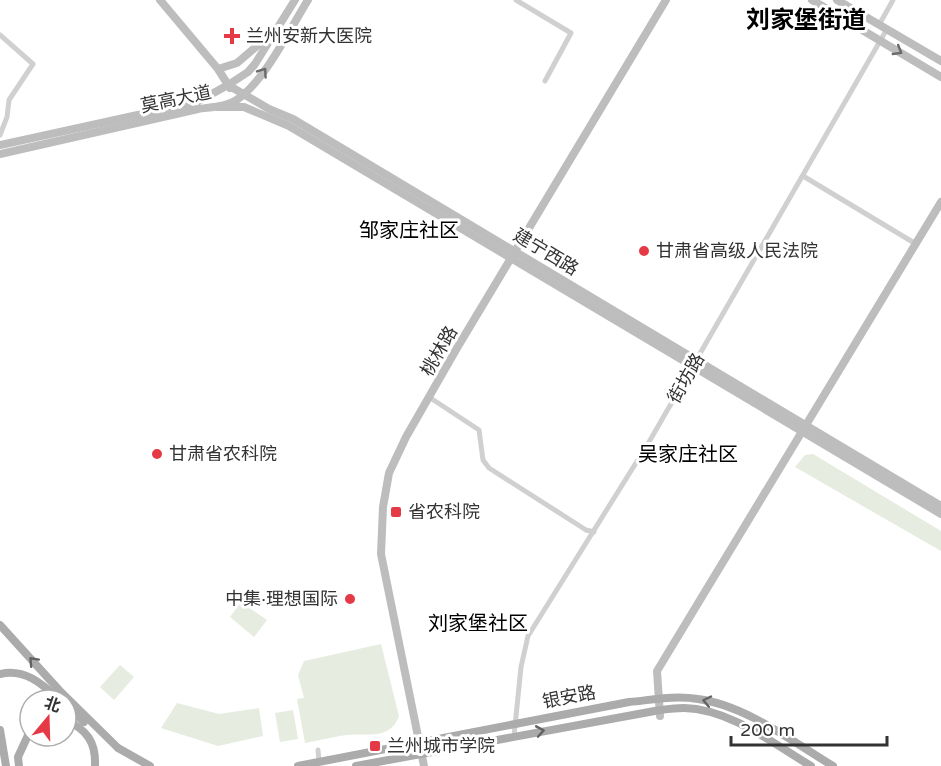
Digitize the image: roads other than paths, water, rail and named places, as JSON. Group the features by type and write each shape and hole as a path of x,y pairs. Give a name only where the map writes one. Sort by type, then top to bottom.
{"main road":[{"path":"160,0 218,69 228,85 240,96 244,107"},
{"name":"莫高大道","path":"0,145 197,102 228,85 255,64 295,0"},
{"name":"莫高大道","path":"0,154 198,109 218,107 240,96 263,73 308,0"},
{"name":"桃林路","path":"424,766 381,554 383,507 389,473 429,397 666,0"},
{"path":"812,0 941,77"},
{"path":"837,0 941,62"},
{"path":"218,69 237,63 277,29"},
{"name":"建宁西路","path":"240,96 293,119 695,363 941,506"},
{"name":"建宁西路","path":"218,107 244,107 289,126 515,255"},
{"path":"660,713 657,671 941,202"},
{"name":"建宁西路","path":"804,428 941,514"},
{"path":"0,625 59,690 118,748"},
{"path":"0,674 9,672 27,675 46,688"},
{"name":"银安路","path":"298,766 658,698 698,699 738,710 833,766"},
{"name":"银安路","path":"356,766 514,736 684,708 710,712 737,722 811,766"},
{"path":"78,717 118,748 150,766"},
{"path":"78,726 90,738 96,754 95,766"},
{"path":"0,730 6,766"},
{"path":"18,762 23,748"}],"street":[{"path":"516,0 571,33 545,81"},
{"path":"879,25 893,0"},
{"name":"街坊路","path":"514,736 521,667 528,636 632,472 887,29"},
{"path":"0,35 33,64 9,100 7,117 0,135"},
{"path":"803,176 916,244"},
{"path":"429,397 479,430 483,460 489,468 586,530 594,532"},
{"path":"318,750 319,762"}],"place":[{"name":"兰州安新大医院","path":"232,36"},
{"name":"甘肃省高级人民法院","path":"644,251"},
{"name":"甘肃省农科院","path":"157,454"},
{"name":"省农科院","path":"396,512"},
{"name":"中集·理想国际","path":"350,599"},
{"name":"兰州城市学院","path":"375,746"}],"district":[{"name":"刘家堡街道","path":"806,20"},
{"name":"邹家庄社区","path":"409,230"},
{"name":"吴家庄社区","path":"688,454"},
{"name":"刘家堡社区","path":"478,623"}]}
